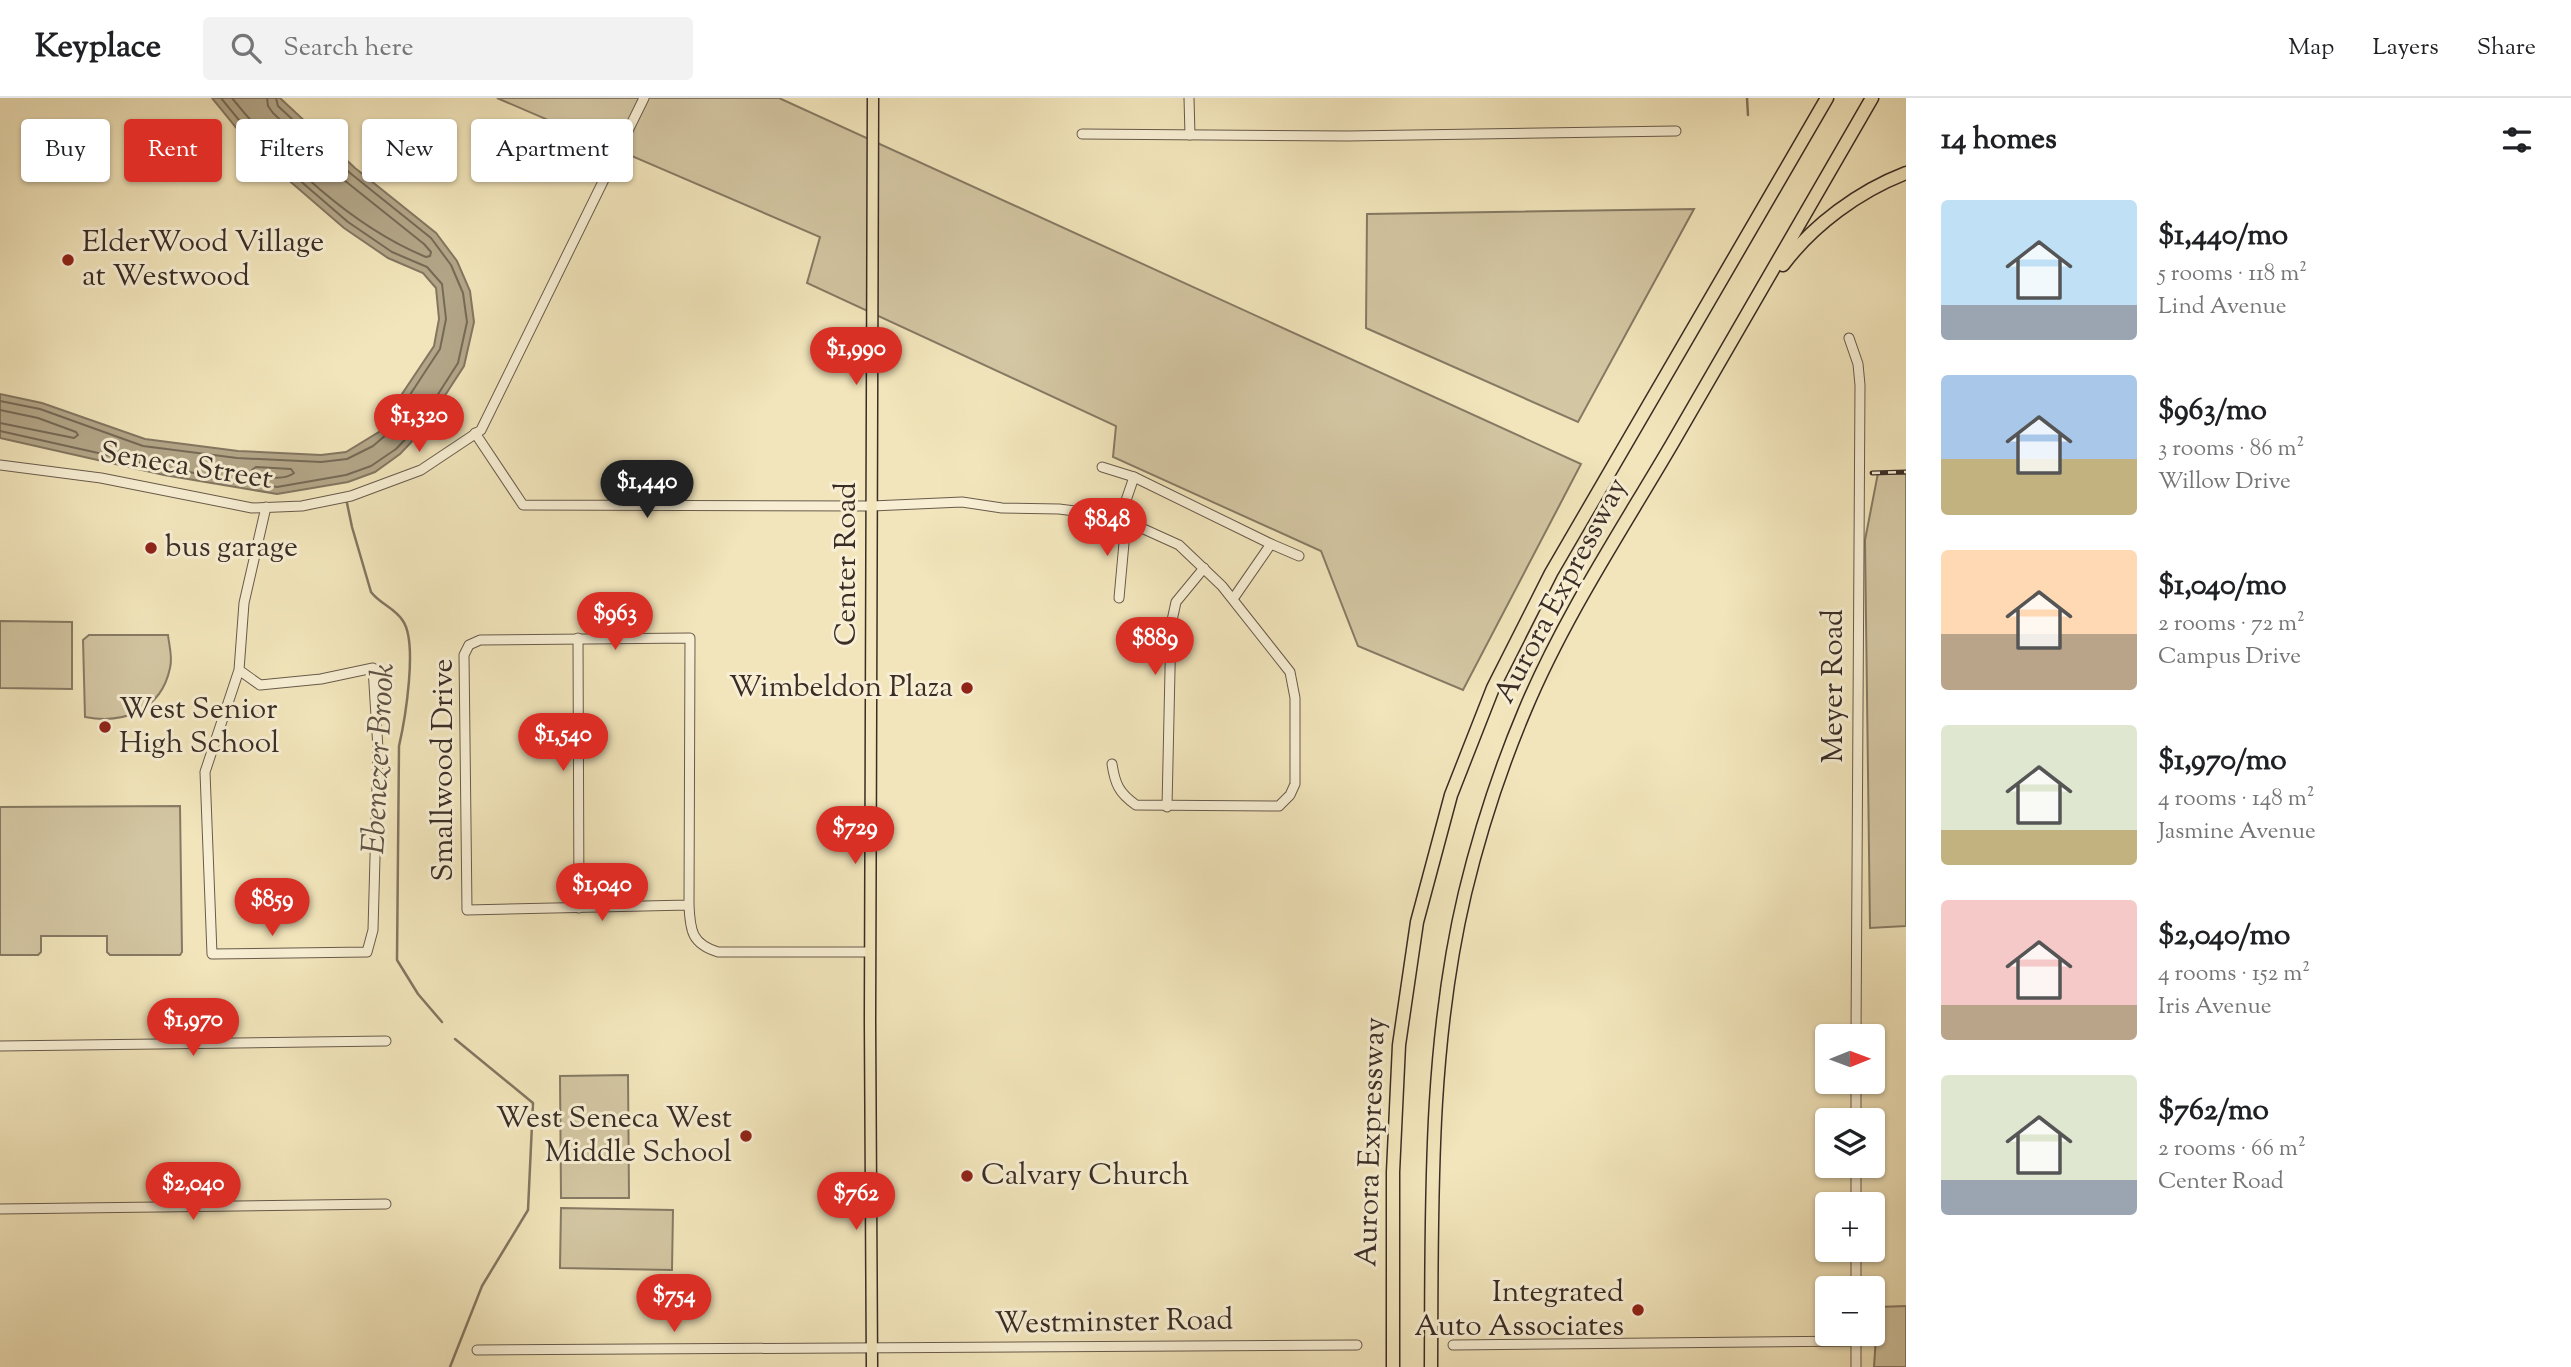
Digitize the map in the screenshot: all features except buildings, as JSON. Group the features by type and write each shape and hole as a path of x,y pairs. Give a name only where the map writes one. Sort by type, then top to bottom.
{"highway":[{"path":"1807,133 1820,98"},
{"name":"Aurora Expressway","path":"1393,1367 1395,1099 1398,1045 1417,922 1440,833 1472,737 1514,642 1828,98"},
{"name":"Aurora Expressway","path":"1432,1367 1435,1083 1441,1018 1465,892 1486,818 1526,708 1581,599 1872,98"},
{"path":"1749,310 1796,248 1818,228 1872,190 1906,173"}],"main road":[{"name":"Center Road","path":"872,1367 870,952 873,98"}],"street":[{"name":"Seneca Street","path":"0,466 101,478 251,508 302,506 351,496 421,470 481,430 644,98"},
{"path":"1189,98 1190,135"},
{"path":"1082,134 1676,131"},
{"name":"Meyer Road","path":"1849,338 1858,364 1860,385 1856,1024"},
{"path":"475,433 523,505 872,506 962,502 1002,508 1059,509 1123,519 1180,545 1233,599 1290,673 1295,698 1295,784 1290,795 1279,806 1136,805 1124,797 1115,785 1112,764"},
{"path":"1102,467 1134,477 1299,556"},
{"path":"1119,598 1123,519 1134,477"},
{"path":"239,670 260,685 321,680 373,668 378,750 373,930 367,952 212,954 205,772 239,670 244,603 266,507"},
{"path":"1233,599 1271,544"},
{"path":"1167,807 1171,625 1176,601 1204,568"},
{"path":"689,905 579,908 578,638 690,638 689,905 690,923 701,945 718,952 870,952"},
{"name":"Smallwood Drive","path":"578,638 487,640 469,645 464,655 467,910 579,908"},
{"path":"0,1046 386,1041"},
{"path":"0,1209 386,1204"},
{"path":"1453,1345 1815,1338"},
{"name":"Westminster Road","path":"477,1350 1357,1345"},
{"path":"1856,1346 1856,1367"}],"shaded area":[{"path":"497,98 779,98 1581,464 1463,690 1358,646 1321,551 1113,457 1116,426 807,283 820,237 633,157 633,119 546,119"},
{"path":"1694,209 1578,422 1366,328 1367,214"},
{"path":"1878,473 1906,474 1906,926 1870,928 1865,540"},
{"path":"0,621 72,622 72,689 0,688"},
{"path":"89,635 168,635 170,668 158,695 149,704 126,716 99,719 85,717 83,640"},
{"path":"180,806 180,955 110,955 107,952 107,936 41,936 41,952 38,955 0,955 0,807"},
{"path":"628,1075 629,1198 561,1198 560,1076"},
{"path":"561,1208 673,1210 672,1270 560,1268"},
{"path":"1906,1306 1906,1367 1874,1367 1875,1346 1885,1346 1885,1307"}],"water":[{"path":"212,98 280,98 302,119 236,119 236,127"},
{"path":"348,161 362,174 362,182 372,182 436,233 457,261 470,291 474,322 464,366 422,431 400,454 375,472 348,482 277,494 164,475 0,438 0,394 42,403 145,439 238,451 321,455 346,452 382,430 394,406 434,346 439,319 436,288 423,273 388,258 344,228 291,182 348,182"}],"waterway":[{"path":"1747,98 1748,115"},
{"name":"Ebenezer Brook","path":"347,503 371,592 403,621 410,646 409,682 399,746 397,960 418,994 442,1022"},
{"name":"Ebenezer Brook","path":"450,1367 482,1286 528,1210 533,1103 455,1039"}],"railway":[{"path":"1872,473 1906,472"}],"place":[{"name":"ElderWood Village at Westwood","path":"68,260"},
{"name":"bus garage","path":"151,548"},
{"name":"Wimbeldon Plaza","path":"967,688"},
{"name":"West Senior High School","path":"105,727"},
{"name":"West Seneca West Middle School","path":"746,1136"},
{"name":"Calvary Church","path":"967,1176"},
{"name":"Integrated Auto Associates","path":"1638,1310"}]}
